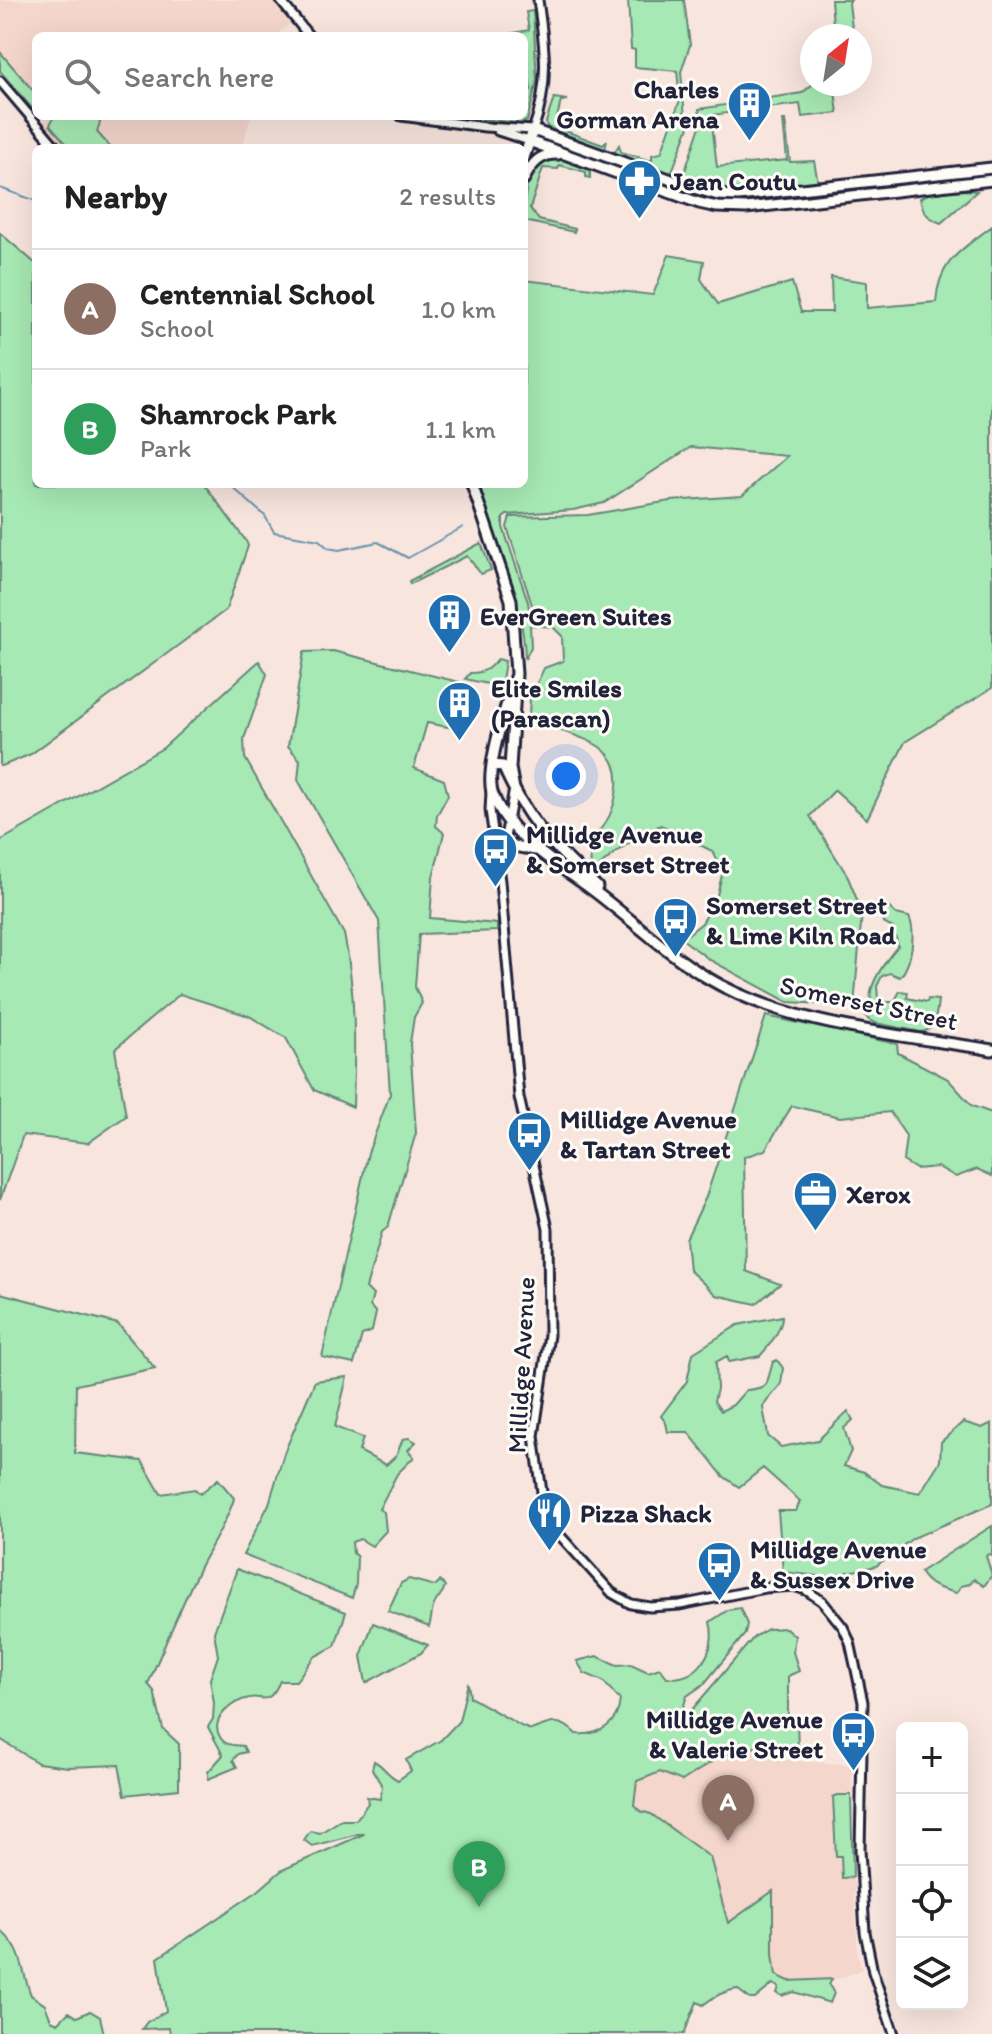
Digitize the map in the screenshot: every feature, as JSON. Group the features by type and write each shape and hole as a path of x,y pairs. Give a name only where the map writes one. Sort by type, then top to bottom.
{"main road":[{"path":"528,144 533,130 718,195 753,195 992,168"},
{"path":"529,141 699,203 728,208 992,180"},
{"path":"528,172 543,156 566,155"},
{"name":"Millidge Avenue","path":"473,488 511,600 516,674 510,768 514,789"},
{"name":"Millidge Avenue","path":"491,790 492,765 516,674"},
{"path":"492,765 503,766 514,789"},
{"name":"Somerset Street","path":"514,789 526,814 541,833 622,912"},
{"name":"Somerset Street","path":"491,790 508,820 542,853 705,977 754,1001 813,1019 992,1050"},
{"path":"501,856 507,848 521,845 542,853"}],"street":[{"path":"280,0 306,32"},
{"path":"432,120 533,130 541,104 546,67 538,0"},
{"path":"0,81 32,119"},
{"path":"33,120 54,144"},
{"path":"485,127 529,141"},
{"name":"Millidge Avenue","path":"500,881 501,856 514,789"},
{"name":"Millidge Avenue","path":"491,790 491,823 500,881 519,1097 548,1229 549,1335 534,1436 546,1520 612,1593 631,1604 650,1607 680,1605 765,1588 794,1586 822,1601 843,1627 850,1642 863,1702 860,1850 865,1932 873,1972 894,2034"}],"shaded area":[{"path":"0,0 280,0 296,20 280,32 32,32 32,119 0,81"},
{"path":"33,120 250,120 243,144 54,144"},
{"path":"755,1747 774,1748 775,1759 852,1765 851,1839 858,1955 862,1969 841,1978 792,1981 779,1978 773,1955 772,1892 728,1924 710,1857 634,1805 637,1781 660,1772 682,1781 718,1758"}],"green space":[{"path":"628,0 684,0 690,45 681,72 685,117 691,121 671,174 614,153 619,145 621,152 652,161 652,155 661,153 680,100 677,71 635,67"},
{"path":"831,0 851,0 852,24 833,24"},
{"path":"533,11 537,81 528,117 528,90 531,90 528,32 519,32 529,30 526,12"},
{"path":"0,52 32,89 32,108 0,71"},
{"path":"800,93 800,96 836,96 838,113 802,117 800,104 711,115 717,167 787,160 785,120 790,162 814,161 818,182 727,190 683,177 701,123 699,109"},
{"path":"554,98 567,100 561,101 556,122 562,124 560,129 603,145 607,140 605,150 547,127"},
{"path":"52,120 101,120 97,132 108,144 67,144 50,125"},
{"path":"490,120 527,120 520,124"},
{"path":"556,155 590,166 590,178 586,177 586,172 559,165 558,169 543,168 530,208 539,220 575,229 574,232 528,222 528,182 546,160"},
{"path":"960,190 977,191 941,223 924,211 920,198"},
{"path":"992,226 992,688 905,742 867,819 835,790 810,816 847,875 862,912 854,1006 788,1002 710,960 682,939 702,923 716,899 723,871 712,851 661,825 624,847 591,875 590,842 612,811 617,787 616,769 610,756 600,747 529,715 530,698 544,668 563,661 562,636 553,627 530,625 531,647 525,659 519,613 480,488 528,488 528,280 653,295 669,255 704,261 701,279 718,304 792,282 801,312 832,312 831,277 867,282 867,308 936,302 947,266","holes":["691,447 787,456 742,496 670,501 588,515 510,517 507,527 532,605 530,616 503,527 503,518 507,515 573,510 604,503"]},
{"path":"0,233 32,261 32,488 207,488 248,546 226,610 31,754 0,766"},
{"path":"481,543 491,570 481,574 467,556 410,584 409,581"},
{"path":"333,651 459,682 464,730 427,723 414,768 444,780 448,795 437,815 436,826 444,833 433,877 430,918 497,924 497,931 419,934 415,987 422,1003 414,1017 410,1043 416,1133 366,1288 373,1295 370,1306 376,1313 372,1331 362,1335 354,1364 322,1357 368,1153 390,1094 379,921 298,780 300,760 288,746 304,652"},
{"path":"498,659 505,661 501,687 465,679 470,673 486,670"},
{"path":"259,661 267,674 244,739 245,758 344,934 353,998 353,1107 314,1090 286,1038 249,1016 180,994 115,1049 126,1116 88,1143 23,1135 0,1200 0,841 163,748"},
{"path":"877,903 884,903 896,914 909,917 912,939 904,971 900,977 890,973 882,976 877,986 878,999 894,1002 900,991 908,992 907,998 927,1002 928,999 938,1000 935,1020 926,1031 875,1023 865,1014 865,1005 871,999 875,979 898,946 893,928 885,924"},
{"path":"766,1016 897,1044 898,1053 948,1079 972,1106 992,1113 992,1176 977,1169 956,1177 938,1167 916,1169 903,1161 906,1136 890,1112 840,1117 792,1106 765,1150 744,1157 746,1271 780,1284 756,1304 716,1295 689,1270 686,1239 706,1197"},
{"path":"0,1293 118,1324 155,1368 76,1385 75,1453 142,1461 161,1494 195,1489 200,1494 218,1479 234,1498 148,1684 154,1691 163,1729 179,1744 179,1789 125,1795 119,1765 68,1767 38,1763 0,1739"},
{"path":"782,1316 771,1343 760,1356 729,1362 727,1356 716,1362 714,1401 721,1411 733,1405 746,1390 764,1386 773,1362 777,1360 783,1368 781,1384 763,1406 768,1436 781,1447 818,1440 848,1411 853,1420 844,1428 851,1451 844,1466 864,1472 882,1485 920,1493 940,1461 941,1442 963,1422 982,1428 992,1423 992,1504 913,1538 876,1566 826,1577 783,1572 778,1511 796,1511 800,1501 763,1468 739,1487 723,1476 688,1432 668,1432 661,1416 687,1381 693,1353 738,1325"},
{"path":"347,1377 335,1427 363,1438 359,1451 386,1465 396,1456 403,1439 416,1442 408,1450 414,1457 397,1474 379,1509 384,1512 386,1531 372,1546 360,1539 352,1542 353,1553 357,1557 352,1598 243,1555 269,1504 284,1453 315,1381"},
{"path":"992,1526 992,1555 986,1556 992,1575 984,1586 974,1579 970,1584 961,1586 957,1593 931,1584 920,1572"},
{"path":"237,1569 346,1612 335,1646 314,1657 296,1681 280,1681 269,1697 243,1700 224,1712 217,1730 220,1737 227,1744 243,1746 246,1752 238,1754 233,1760 237,1767 208,1779 208,1772 223,1755 208,1727 213,1719 214,1703 210,1679 218,1656 214,1632"},
{"path":"409,1579 435,1586 440,1581 445,1586 434,1605 429,1627 388,1611 401,1583"},
{"path":"740,1608 747,1624 745,1634 704,1684 687,1696 682,1711 690,1712 754,1637 768,1629 786,1628 795,1636 793,1652 799,1671 788,1676 788,1716 797,1718 798,1751 755,1747 718,1758 682,1781 660,1772 637,1781 634,1805 710,1857 728,1923 773,1891 776,1975 789,1981 832,1979 829,1985 834,1993 830,2003 794,1992 782,1996 777,1993 779,1987 773,1984 755,1999 750,1999 737,1989 732,1990 703,2005 697,2002 684,2034 170,2034 169,2028 142,2029 147,2022 166,2011 158,1958 258,1891 282,1870 364,1834 312,1846 304,1840 310,1831 320,1833 341,1820 356,1820 368,1803 367,1797 380,1799 382,1786 372,1769 374,1761 398,1780 411,1771 406,1760 441,1740 459,1721 468,1683 470,1697 523,1727 531,1730 560,1723 576,1734 593,1733 612,1722 620,1700 603,1681 584,1673 577,1661 597,1656 617,1665 631,1664 648,1672 660,1668 667,1677 688,1675 696,1670 708,1653 712,1633 710,1622 728,1610"},
{"path":"373,1623 428,1645 421,1653 366,1683 361,1656"},
{"path":"851,1795 853,1877 842,1878 841,1856 836,1856 833,1797"},
{"path":"0,1930 18,1953 31,1995 45,2005 51,2020 58,2023 69,2012 77,2017 90,2011 100,2017 104,2034 0,2034"}],"waterway":[{"path":"0,188 32,200"},
{"path":"234,488 265,516 274,532 319,540 328,548 339,550 378,542 408,558 463,527"}],"place":[{"name":"Charles Gorman Arena","path":"750,143"},
{"name":"Jean Coutu","path":"639,220"},
{"name":"EverGreen Suites","path":"449,655"},
{"name":"Elite Smiles (Parascan)","path":"460,742"},
{"name":"Millidge Avenue & Somerset Street","path":"495,888"},
{"name":"Somerset Street & Lime Kiln Road","path":"675,959"},
{"name":"Millidge Avenue & Tartan Street","path":"529,1173"},
{"name":"Xerox","path":"815,1233"},
{"name":"Pizza Shack","path":"549,1552"},
{"name":"Millidge Avenue & Sussex Drive","path":"719,1603"},
{"name":"Millidge Avenue & Valerie Street","path":"854,1773"},
{"name":"Centennial School","path":"728,1841"},
{"name":"Shamrock Park","path":"479,1907"}]}
